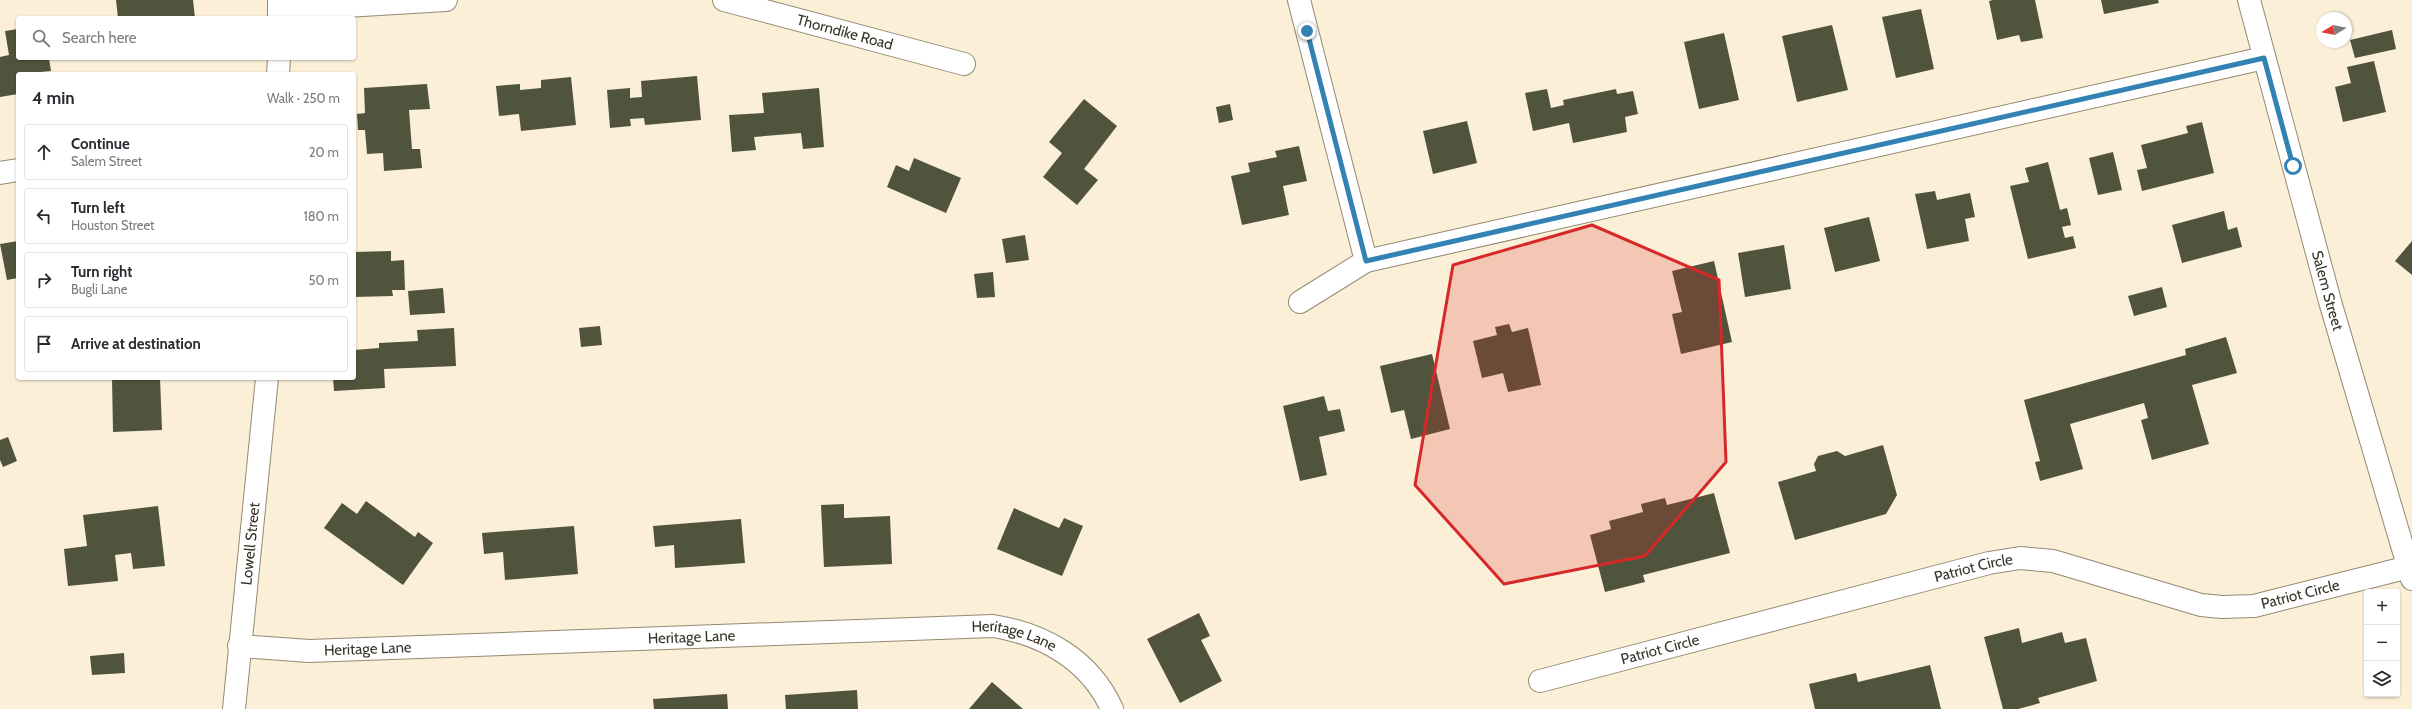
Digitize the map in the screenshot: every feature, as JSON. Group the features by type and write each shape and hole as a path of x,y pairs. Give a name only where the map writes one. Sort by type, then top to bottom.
{"street":[{"path":"279,9 446,0"},
{"name":"Thorndike Road","path":"724,0 964,64"},
{"path":"1299,0 1366,261"},
{"name":"Salem Street","path":"2249,0 2331,304 2410,573"},
{"path":"1300,302 1366,261 2264,58"},
{"path":"278,60 278,72"},
{"path":"0,173 16,170"},
{"name":"Lowell Street","path":"234,709 239,646 260,462 266,380"},
{"name":"Patriot Circle","path":"1540,681 1988,562 2010,559 2053,561 2196,603 2222,608 2254,606 2410,573"},
{"name":"Heritage Lane","path":"239,646 309,651 993,626 1025,632 1055,646 1069,655 1092,678 1112,709"}],"highlighted area":[{"path":"1592,225 1719,280 1726,462 1645,556 1504,584 1415,485 1453,265"}],"building":[{"path":"116,0 193,0 195,16 118,16"},
{"path":"2035,0 2043,38 2021,42 2019,35 1997,40 1989,1"},
{"path":"2101,0 2158,0 2159,3 2104,14"},
{"path":"1921,9 1934,69 1896,78 1882,17"},
{"path":"1832,25 1848,90 1797,102 1782,36"},
{"path":"16,29 16,60 49,60 51,71 16,72 16,94 0,97 0,57 9,55 5,31"},
{"path":"2392,30 2396,49 2355,58 2352,47 2352,40"},
{"path":"1724,33 1739,100 1699,109 1684,42"},
{"path":"2374,61 2386,112 2343,122 2335,87 2351,83 2347,67"},
{"path":"697,76 701,120 645,125 644,118 630,119 631,126 610,128 607,90 630,88 630,98 642,97 641,81"},
{"path":"571,77 576,125 521,131 519,114 499,116 496,86 520,84 520,90 541,88 541,80"},
{"path":"427,84 430,109 409,110 412,149 420,149 422,168 384,171 383,153 367,154 365,130 358,130 357,114 365,113 364,88"},
{"path":"819,88 824,147 803,149 801,133 754,137 756,150 732,152 729,115 764,113 762,93"},
{"path":"1547,89 1551,108 1564,105 1563,100 1616,89 1617,94 1633,91 1638,114 1625,117 1627,132 1573,143 1569,123 1533,131 1525,93"},
{"path":"1084,99 1117,126 1084,169 1098,180 1077,205 1043,177 1062,153 1049,142"},
{"path":"1230,104 1233,120 1219,123 1216,107"},
{"path":"1467,121 1477,163 1433,174 1423,131"},
{"path":"2202,122 2214,173 2142,191 2137,170 2147,168 2141,145 2188,133 2186,126"},
{"path":"1299,146 1307,181 1283,186 1289,215 1242,225 1231,176 1250,172 1248,163 1277,157 1275,151"},
{"path":"2113,152 2122,190 2098,195 2089,158"},
{"path":"914,158 961,178 946,213 887,187 896,165 909,171"},
{"path":"2048,162 2060,210 2067,208 2071,225 2062,227 2065,238 2073,236 2076,248 2028,259 2010,186 2029,182 2025,168"},
{"path":"1935,191 1937,200 1970,193 1975,217 1965,219 1969,241 1927,249 1915,194"},
{"path":"2224,211 2228,230 2237,227 2242,247 2182,263 2172,225"},
{"path":"1869,217 1880,261 1835,272 1824,228"},
{"path":"1025,235 1029,260 1006,263 1002,239"},
{"path":"16,241 16,278 7,280 0,244"},
{"path":"2412,241 2412,275 2395,261"},
{"path":"1784,245 1791,289 1745,297 1738,253"},
{"path":"391,251 391,261 404,260 405,290 392,290 393,296 356,297 356,252"},
{"path":"1714,261 1732,342 1681,354 1672,314 1682,312 1672,271"},
{"path":"993,272 995,297 977,298 974,274"},
{"path":"2162,287 2167,307 2134,316 2128,296"},
{"path":"443,288 445,313 410,315 408,291"},
{"path":"1509,324 1512,332 1528,328 1541,385 1508,392 1503,373 1482,378 1473,341 1497,335 1495,327"},
{"path":"600,326 602,345 581,347 579,328"},
{"path":"454,328 456,366 384,369 385,388 334,391 333,380 356,380 356,350 379,348 379,343 418,341 417,330"},
{"path":"2226,337 2237,373 2192,385 2209,444 2152,460 2141,420 2148,418 2144,403 2070,424 2083,469 2040,481 2035,462 2040,461 2024,400 2186,355 2185,349"},
{"path":"1432,354 1450,429 1411,439 1404,410 1391,413 1380,366"},
{"path":"112,380 160,380 162,430 113,432"},
{"path":"1324,396 1328,411 1340,409 1345,431 1319,437 1327,475 1300,481 1283,406"},
{"path":"8,437 17,461 3,467 0,460 0,440"},
{"path":"1883,445 1897,495 1886,514 1795,540 1778,482 1816,471 1814,464 1818,456 1837,451 1845,456"},
{"path":"1714,493 1730,553 1643,575 1645,582 1605,592 1590,535 1611,529 1609,521 1643,512 1641,504 1665,498 1667,505"},
{"path":"366,501 415,537 418,532 433,543 403,585 324,528 342,503 357,514"},
{"path":"844,504 844,518 890,516 892,564 824,567 821,505"},
{"path":"158,506 165,566 133,569 131,553 115,555 118,581 68,586 64,549 87,546 83,515"},
{"path":"1014,508 1059,528 1064,518 1083,526 1062,576 997,549"},
{"path":"741,519 745,563 675,568 674,545 655,547 653,526"},
{"path":"574,526 578,574 505,580 503,552 484,554 482,533"},
{"path":"1199,613 1210,636 1201,640 1222,681 1180,703 1147,639"},
{"path":"2019,628 2022,643 2062,632 2065,643 2086,638 2097,681 2038,698 2040,703 2018,709 2003,709 1984,637"},
{"path":"124,653 125,673 92,675 90,656"},
{"path":"1930,665 1941,709 1815,709 1809,684 1856,673 1858,682"},
{"path":"992,682 1023,709 969,709"},
{"path":"857,690 858,709 786,709 785,695"},
{"path":"727,694 728,709 654,709 653,699"}],"route":[{"path":"1307,31 1366,261 2264,58 2293,166"}]}
